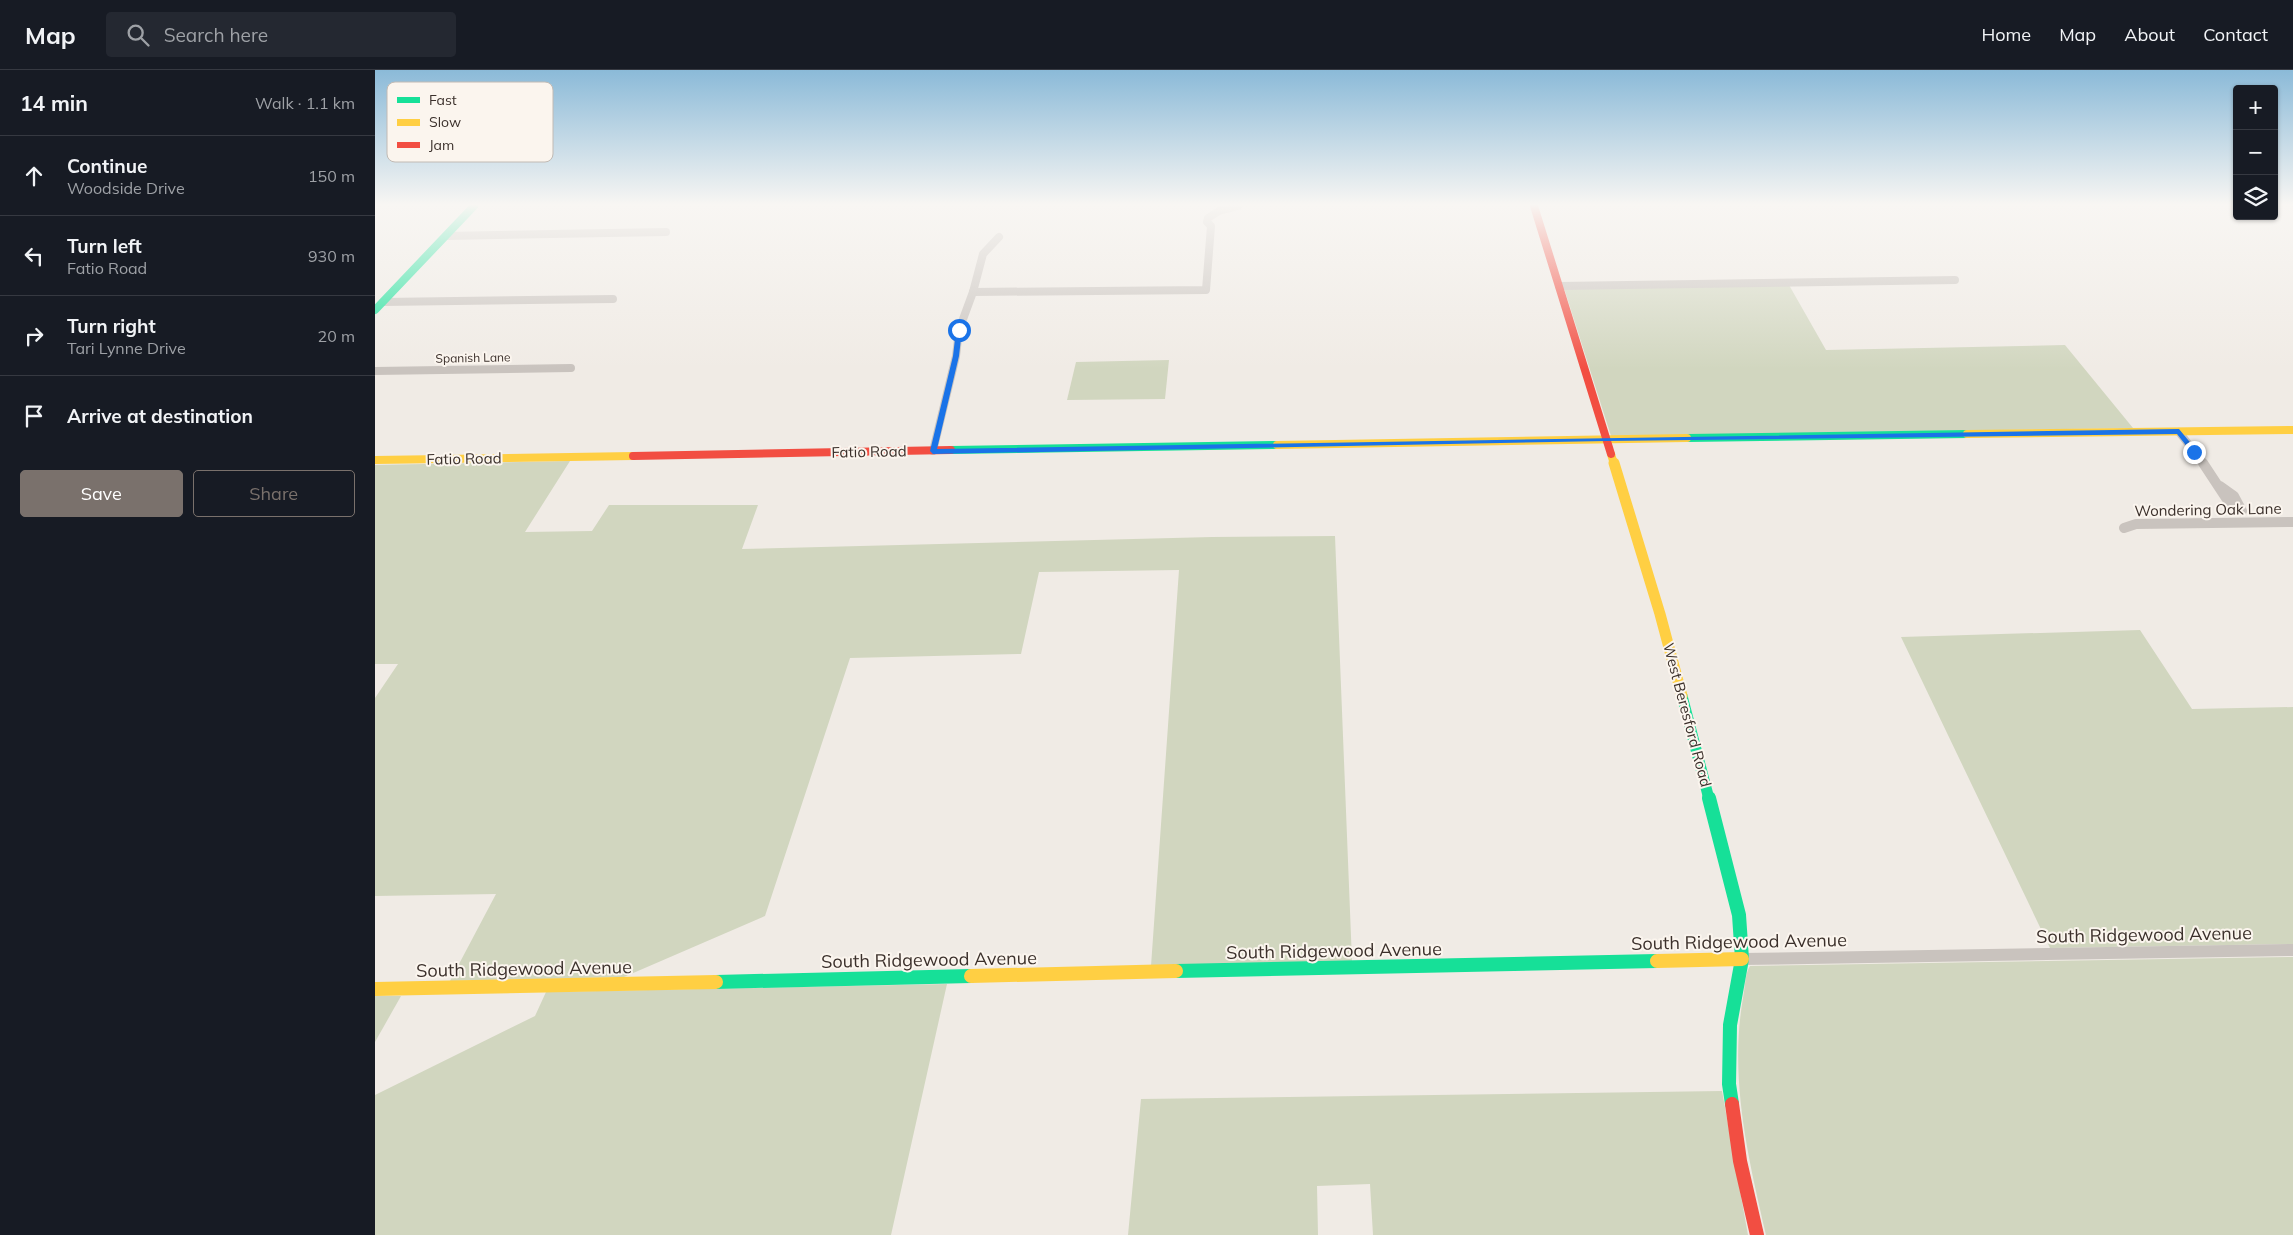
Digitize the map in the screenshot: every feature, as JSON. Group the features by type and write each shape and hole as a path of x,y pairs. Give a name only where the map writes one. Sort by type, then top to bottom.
{"street":[{"path":"379,306 423,260"},
{"path":"933,451 956,356 959,330 973,292 981,260"},
{"path":"973,292 1206,290 1208,260"},
{"name":"West Beresford Road","path":"1551,260 1660,614 1724,851 1739,915 1742,959 1730,1025 1729,1084 1741,1161 1757,1235"},
{"path":"1559,286 1955,280"},
{"path":"379,306 613,299"},
{"name":"Spanish Lane","path":"375,371 571,368"},
{"name":"Fatio Road","path":"375,460 1607,439 2293,430"},
{"path":"2179,432 2220,486 2231,504 2242,511 2253,523"},
{"name":"Wondering Oak Lane","path":"2123,528 2136,524 2293,522"},
{"name":"South Ridgewood Avenue","path":"375,989 1742,959 2293,950"}],"green space":[{"path":"1789,285 1826,350 2065,345 2133,428 1611,436 1564,288"},
{"path":"1169,360 1165,399 1067,400 1076,362"},
{"path":"570,461 525,532 592,531 609,505 758,505 742,549 1212,537 1335,536 1352,961 1151,966 1179,570 1039,572 1021,654 850,658 765,916 624,977 450,981 496,894 375,896 375,698 398,664 375,664 375,465"},
{"path":"2140,630 2192,709 2293,707 2293,944 2050,948 1901,637"},
{"path":"2293,957 2293,1235 1766,1235 1747,1147 1739,1088 1739,1028 1746,977 1750,966"},
{"path":"947,984 891,1235 375,1235 375,1095 535,1016 546,992"},
{"path":"375,996 401,996 375,1042"},
{"path":"1722,1091 1748,1235 1373,1235 1370,1184 1317,1186 1318,1235 1128,1235 1141,1099"}],"traffic: fast":[{"path":"375,310 422,260"},
{"path":"1687,438 1967,434"},
{"path":"951,450 1277,445"},
{"path":"1682,696 1739,915 1742,959 1730,1025 1729,1084 1732,1104"},
{"path":"1176,971 1657,961"},
{"path":"716,982 971,976"}],"traffic: slow":[{"path":"1967,434 2293,430"},
{"path":"1277,445 1687,438"},
{"path":"1611,454 1660,614 1682,696"},
{"path":"375,460 633,456"},
{"path":"1657,961 1742,959"},
{"path":"971,976 1176,971"},
{"path":"375,989 716,982"}],"traffic: jam":[{"path":"1551,260 1611,454"},
{"path":"633,456 951,450"},
{"path":"1732,1104 1740,1161 1757,1235"}],"route":[{"path":"959,330 956,356 933,451 1607,439 2179,432 2194,452"}]}
